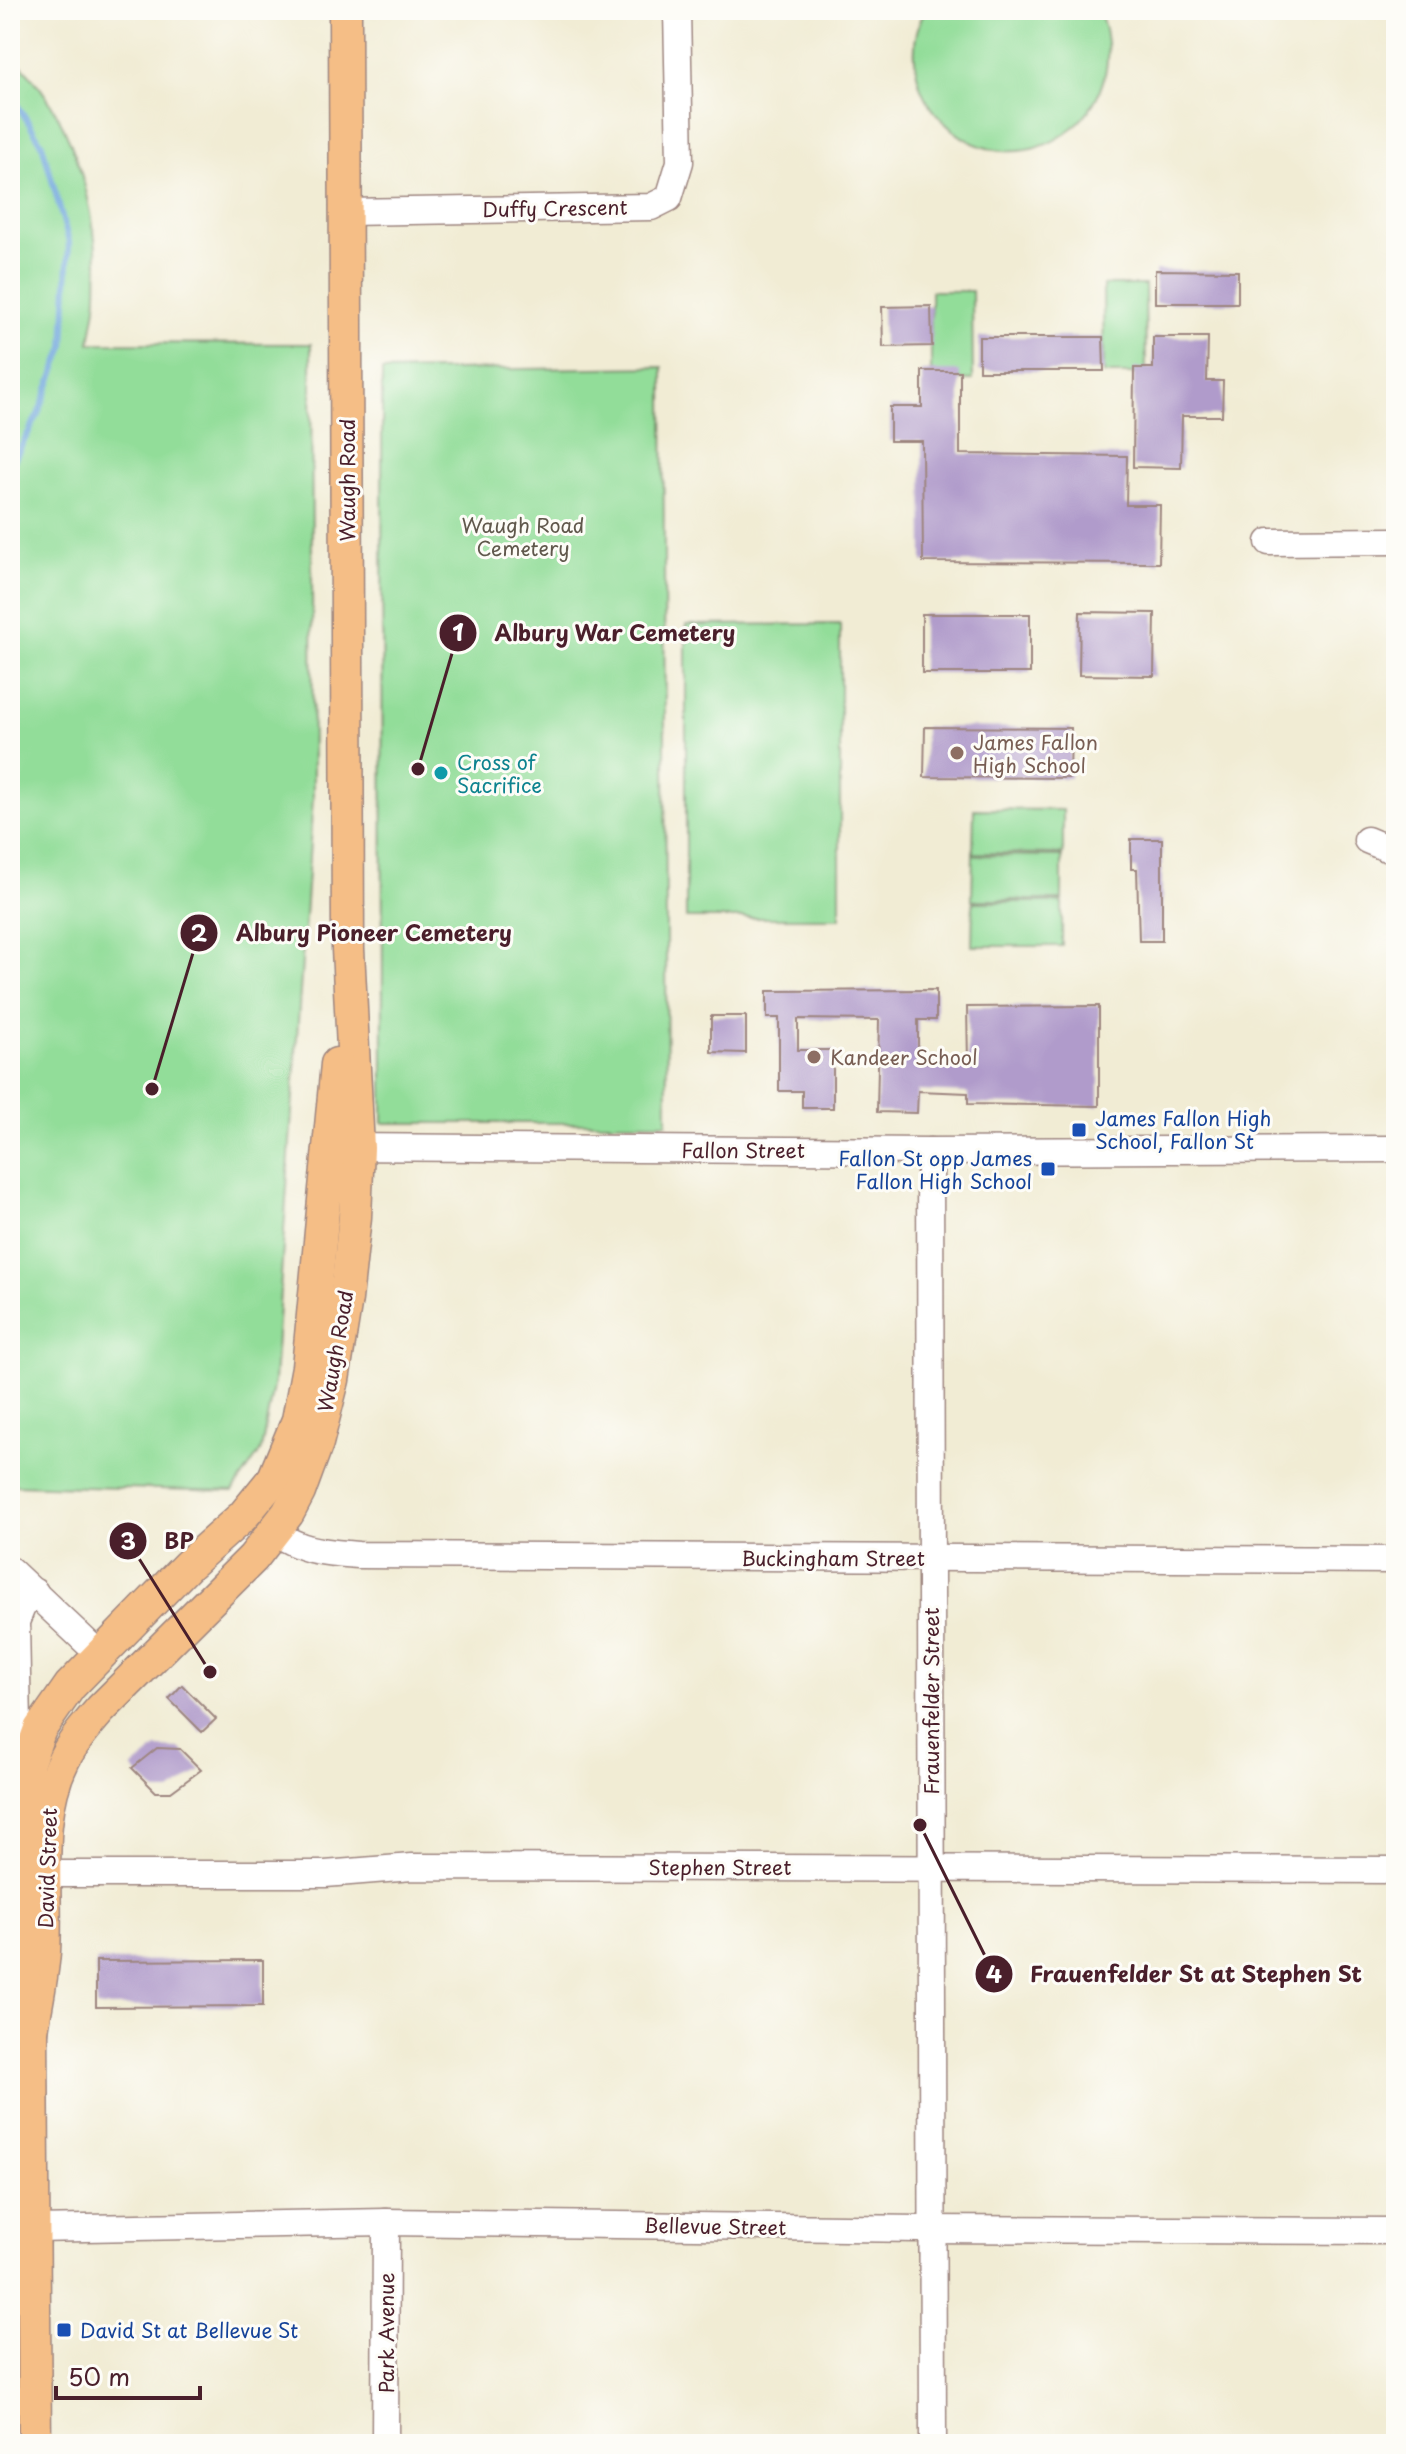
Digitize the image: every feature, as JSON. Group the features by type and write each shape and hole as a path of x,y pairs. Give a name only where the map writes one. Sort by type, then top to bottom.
{"main road":[{"name":"Waugh Road","path":"99,1654 188,1565 243,1516 274,1478 298,1420 344,1147 348,949 345,10"},
{"name":"Waugh Road","path":"128,1682 253,1558 299,1492 317,1443 333,1380 355,1217 344,1147"},
{"path":"99,1654 128,1682"},
{"name":"David Street","path":"32,2031 16,1963 20,1807 28,1762 40,1729 70,1686 99,1654"},
{"name":"David Street","path":"35,2444 32,2031 44,1953 46,1823 55,1780 79,1735 128,1682"}],"street":[{"name":"Duffy Crescent","path":"346,212 651,207 669,198 680,162 677,10"},
{"path":"1269,542 1396,541"},
{"path":"1367,840 1396,852"},
{"name":"Fallon Street","path":"344,1147 930,1151 1396,1149"},
{"name":"Frauenfelder Street","path":"930,1151 933,2444"},
{"name":"Buckingham Street","path":"274,1532 296,1546 317,1552 374,1555 1396,1560"},
{"path":"10,1570 99,1654"},
{"path":"20,1807 16,1622 22,1607 35,1592"},
{"name":"Stephen Street","path":"44,1874 325,1874 412,1867 1396,1870"},
{"name":"Bellevue Street","path":"35,2229 386,2222 1396,2231"},
{"name":"Park Avenue","path":"385,2444 386,2222"}],"green space":[{"path":"925,10 1099,10 1107,48 1103,82 1088,111 1066,133 1037,147 1006,151 975,144 936,114 921,88 915,63 915,45"},
{"path":"10,55 32,77 50,103 66,133 88,197 97,263 97,299 90,343 311,344 313,797 274,1381 261,1450 233,1491 10,1485"},
{"path":"1103,285 1145,285 1146,374 1104,374"},
{"path":"931,291 972,291 973,380 931,379"},
{"name":"Waugh Road Cemetery","path":"663,367 667,1123 383,1123 382,371"},
{"path":"840,624 840,918 686,918 686,625"},
{"path":"974,809 1063,810 1063,854 973,853"},
{"path":"973,855 1062,856 1062,900 972,900"},
{"path":"973,902 1062,902 1062,946 972,946"}],"building":[{"path":"1155,270 1238,271 1238,303 1155,303"},
{"path":"931,306 932,346 883,347 882,307"},
{"path":"979,337 1103,337 1104,371 979,371"},
{"path":"1153,337 1208,337 1207,381 1223,381 1222,416 1182,416 1181,468 1133,467 1134,368 1153,368"},
{"path":"922,371 960,371 960,454 1127,456 1126,505 1160,505 1159,563 923,562 922,441 890,441 890,407 922,407"},
{"path":"1080,612 1155,613 1154,676 1079,675"},
{"path":"922,614 1030,614 1030,673 922,673"},
{"path":"925,727 1071,728 1070,778 924,777"},
{"path":"1131,839 1162,839 1162,941 1139,941 1137,869 1131,869"},
{"path":"936,990 936,1020 918,1020 918,1062 968,1063 967,1007 1099,1006 1099,1106 968,1104 968,1093 918,1091 917,1113 877,1112 879,1020 798,1019 798,1050 833,1050 833,1108 802,1108 802,1091 779,1091 779,1018 767,1018 767,991"},
{"path":"711,1016 746,1016 746,1053 711,1052"},
{"path":"182,1685 216,1719 202,1732 169,1699"},
{"path":"157,1748 180,1749 201,1770 171,1792 156,1792 132,1768"},
{"path":"263,1960 263,2006 96,2007 96,1961"}],"waterway":[{"path":"10,93 42,144 69,242 64,347 38,415 10,467"}],"place":[{"name":"James Fallon High School","path":"957,753"},
{"name":"Albury War Cemetery","path":"418,769"},
{"name":"Cross of Sacrifice","path":"441,773"},
{"name":"Kandeer School","path":"814,1057"},
{"name":"Albury Pioneer Cemetery","path":"152,1089"},
{"name":"James Fallon High School, Fallon St","path":"1079,1130"},
{"name":"Fallon St opp James Fallon High School","path":"1048,1169"},
{"name":"BP","path":"210,1672"},
{"name":"Frauenfelder St at Stephen St","path":"920,1825"},
{"name":"David St at Bellevue St","path":"64,2330"}]}
